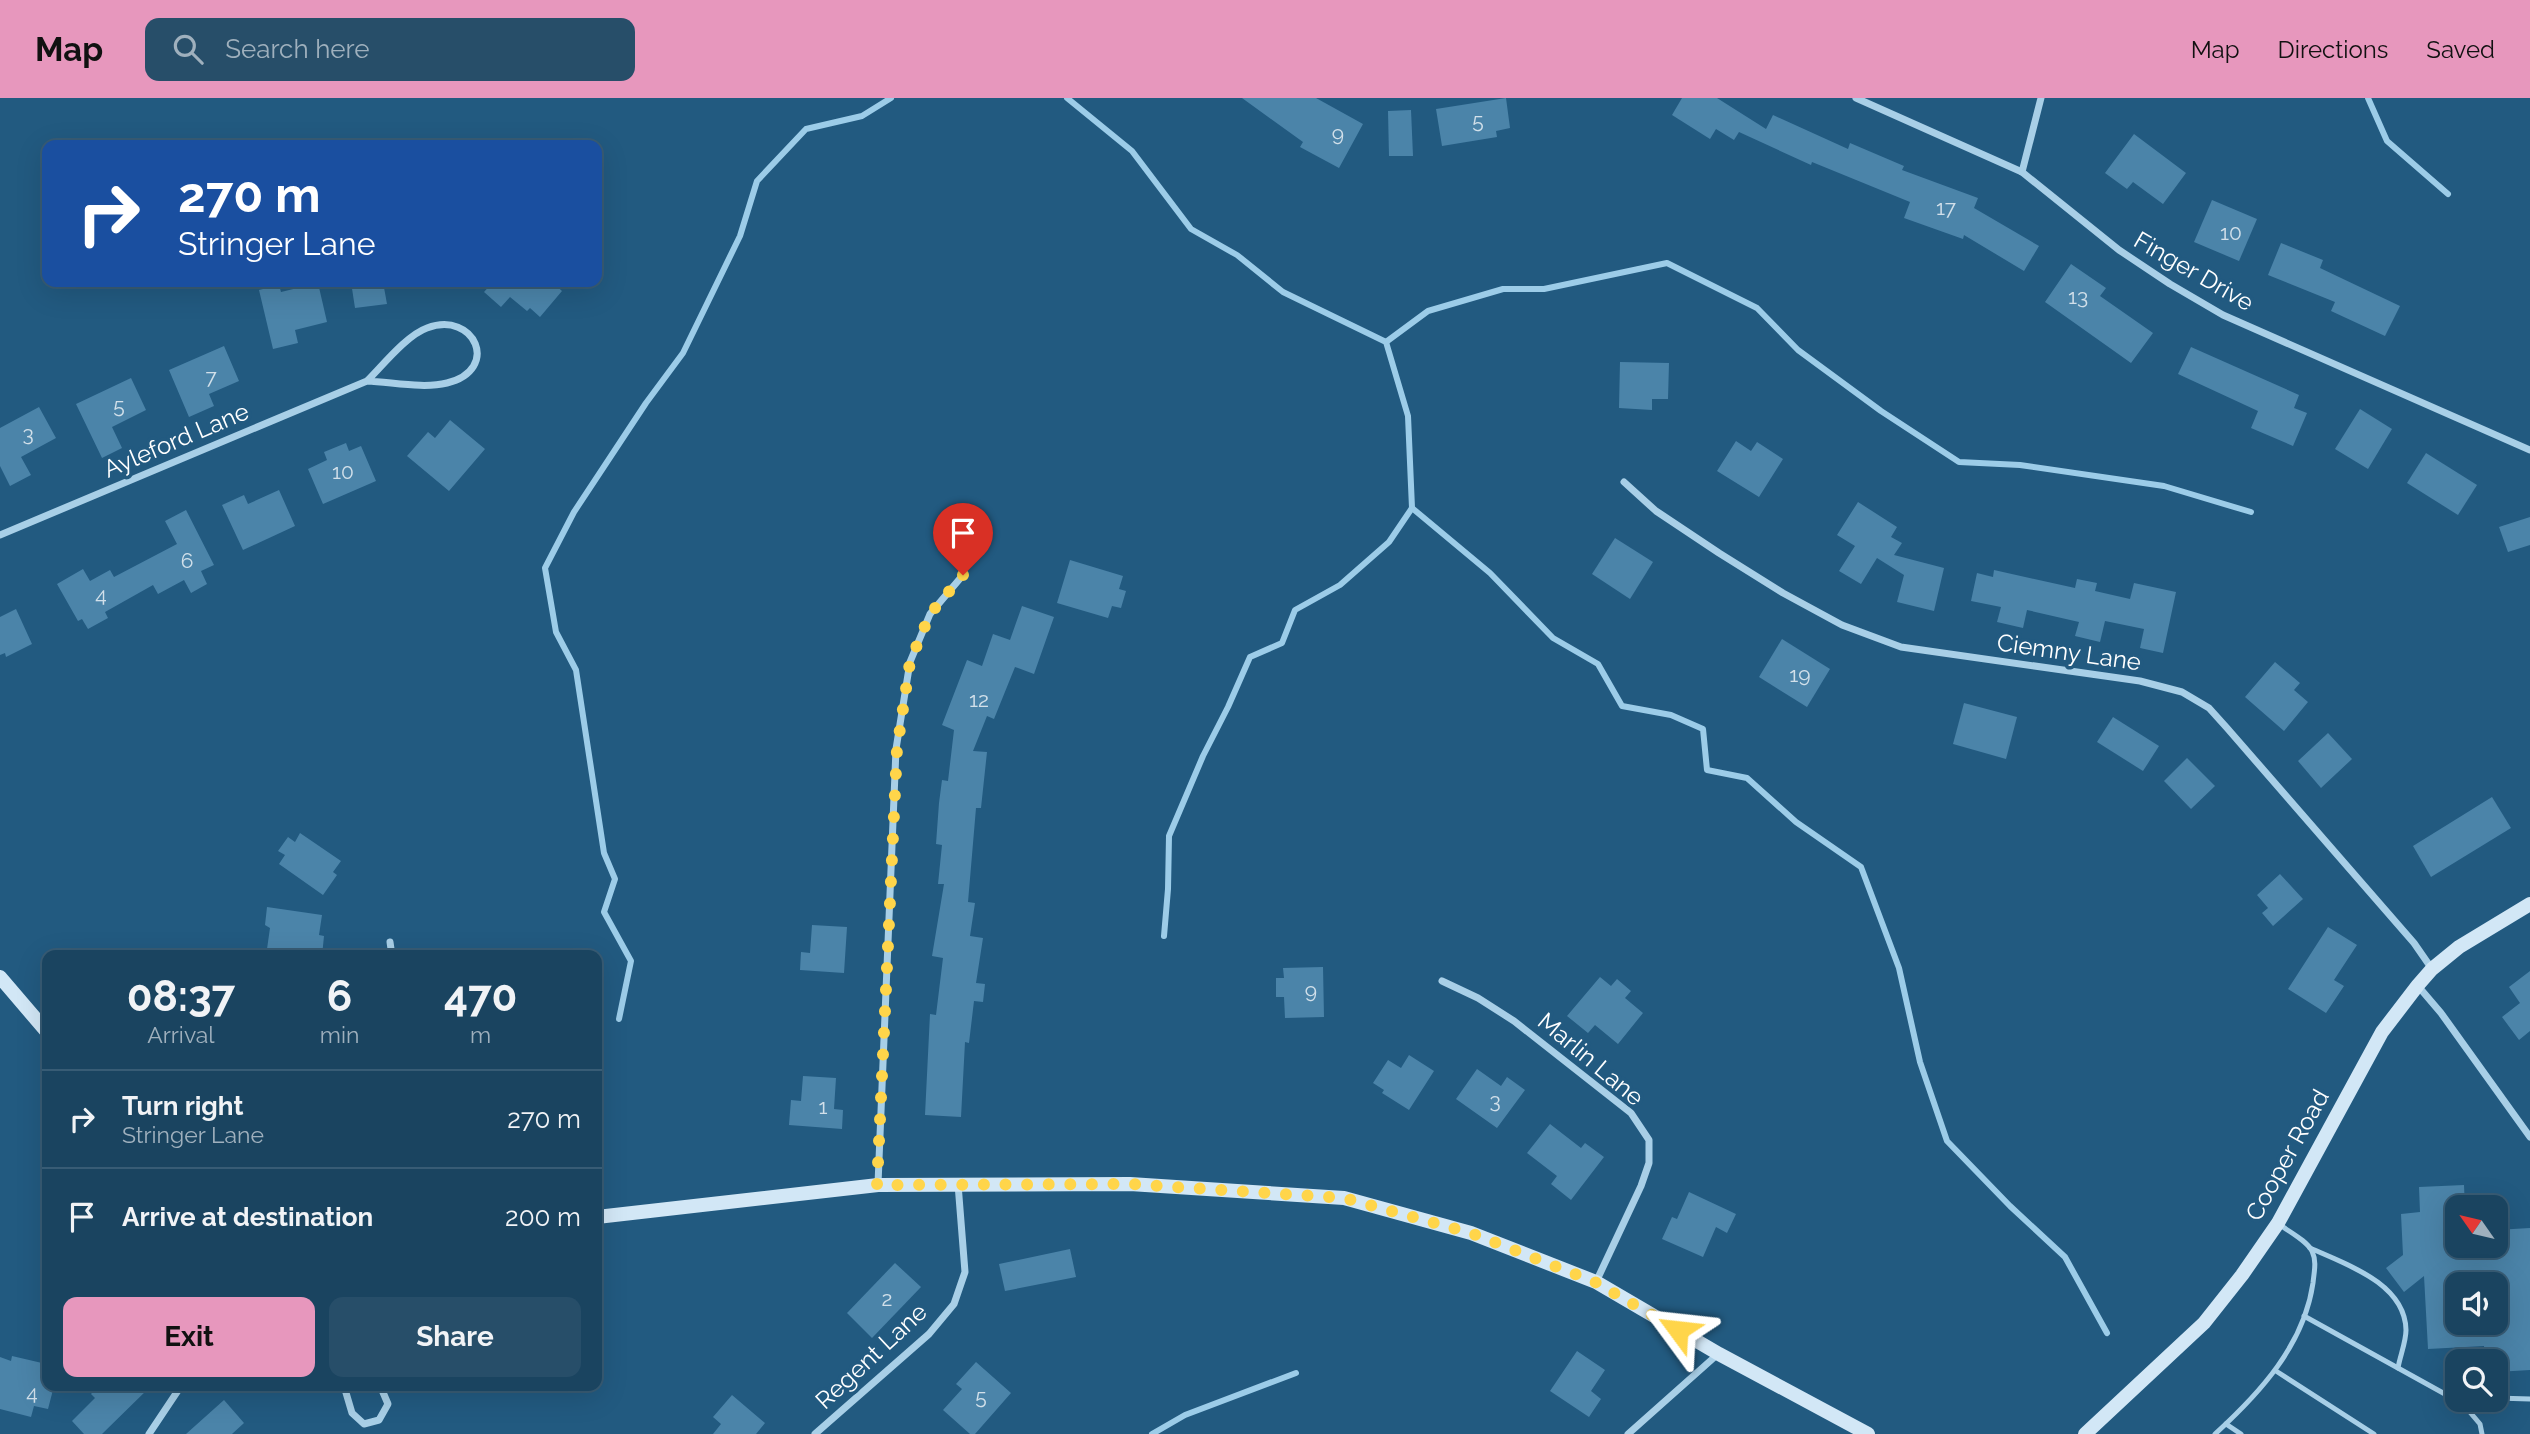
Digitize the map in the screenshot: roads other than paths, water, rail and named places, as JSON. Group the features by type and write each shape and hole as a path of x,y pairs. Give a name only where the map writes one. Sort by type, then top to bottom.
{"main road":[{"name":"Cooper Road","path":"2085,1434 2204,1323 2242,1275 2278,1223 2382,1032 2418,985 2432,969 2459,947 2530,904"},
{"path":"0,977 42,1025"},
{"path":"602,1216 877,1185 1130,1184 1344,1198 1471,1233 1595,1282 1719,1354 1867,1434"}],"street":[{"name":"Finger Drive","path":"1856,98 2022,172 2119,250 2223,315 2530,450"},
{"path":"2022,172 2041,98"},
{"name":"Ayleford Lane","path":"0,535 367,381 411,338 427,328 458,326 469,332 475,341 478,351 476,362 469,373 451,382 436,385 367,381"},
{"name":"Ciemny Lane","path":"1623,482 1719,554 1842,625 1901,647 2140,681 2182,692 2209,708 2414,943 2432,969"},
{"path":"877,1185 898,737 910,662 930,614 963,575"},
{"path":"390,942 391,950"},
{"name":"Marlin Lane","path":"1442,981 1478,998 1514,1021 1631,1113 1649,1140 1649,1163 1595,1282"},
{"path":"2418,985 2530,1137"},
{"name":"Regent Lane","path":"815,1434 929,1334 954,1304 965,1272 958,1183"},
{"path":"1628,1434 1719,1354"},
{"path":"149,1434 178,1391"},
{"path":"345,1391 352,1413 364,1424 379,1420 388,1404 382,1391"}],"lane":[{"path":"2278,1223 2310,1248 2370,1276 2392,1296 2401,1308 2406,1331 2398,1368"},
{"path":"2215,1434 2276,1370 2301,1327 2312,1290 2315,1265 2310,1248"},
{"path":"2304,1316 2445,1395"},
{"path":"2276,1370 2374,1434"},
{"path":"2508,1398 2530,1399"},
{"path":"2469,1412 2480,1424 2482,1434"},
{"path":"2226,1424 2241,1434"}],"waterway":[{"path":"619,1019 631,961 604,912 615,879 604,853 576,670 556,632 545,568 574,512 646,403 683,353 740,236 757,181 806,129 862,116 891,98"},
{"path":"1067,98 1132,151 1191,229 1237,255 1283,292 1386,342 1408,416 1412,508 1490,573 1553,638 1598,664 1622,706 1671,715 1703,729 1707,770 1747,778 1796,822 1861,867 1899,968 1920,1062 1947,1141 2010,1206 2065,1257 2107,1333"},
{"path":"2368,98 2387,141 2448,194"},
{"path":"1386,342 1428,311 1503,289 1544,289 1667,263 1757,308 1798,350 1881,411 1959,462 2020,465 2164,486 2251,512"},
{"path":"1164,936 1169,836 1250,657 1282,643 1295,610 1340,585 1389,542 1412,508"},
{"path":"1152,1434 1185,1415 1296,1373"}]}
